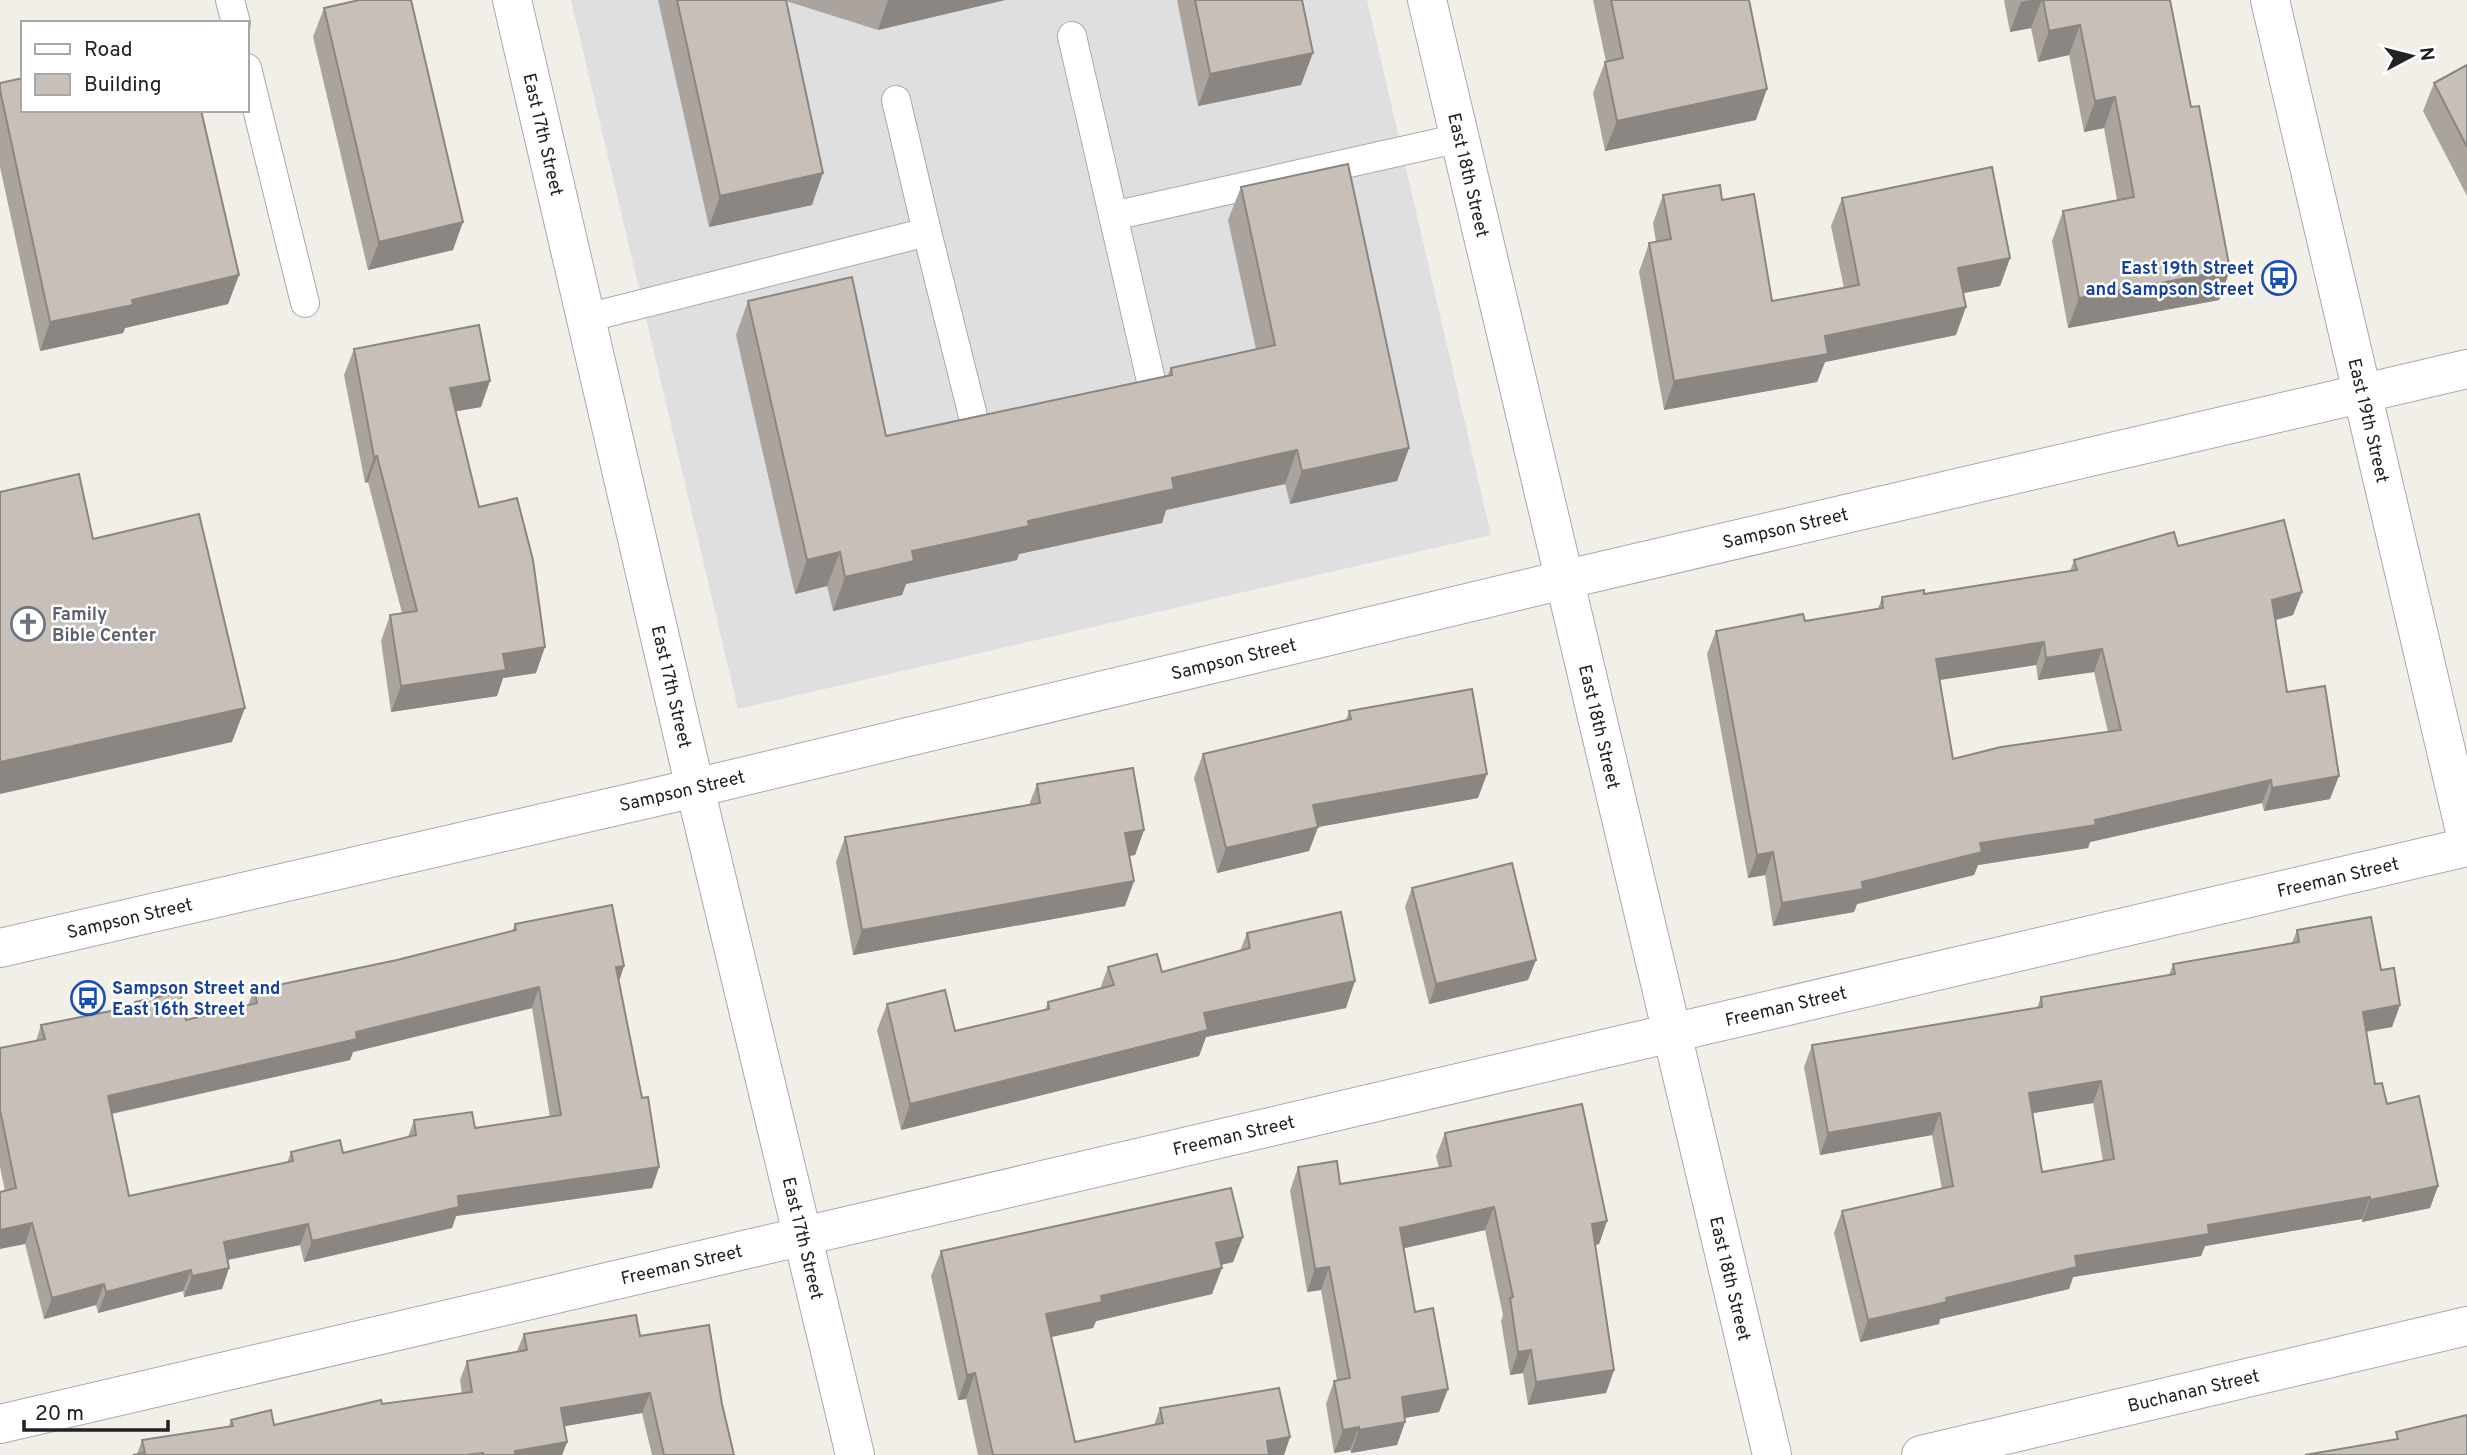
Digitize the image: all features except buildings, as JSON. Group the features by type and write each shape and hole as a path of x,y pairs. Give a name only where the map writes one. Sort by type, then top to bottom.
{"street":[{"name":"East 17th Street","path":"512,0 695,789 855,1455"},
{"name":"East 18th Street","path":"1427,0 1772,1455"},
{"name":"East 19th Street","path":"2270,0 2467,840"},
{"name":"Sampson Street","path":"0,948 695,789 1563,580 2467,369"},
{"name":"Freeman Street","path":"0,1424 2467,847"},
{"name":"Buchanan Street","path":"1921,1455 2467,1326"}],"lane":[{"path":"230,0 235,21"},
{"path":"1072,36 1152,385"},
{"path":"248,72 305,303"},
{"path":"896,100 973,416"},
{"path":"1113,216 1460,138"},
{"path":"586,318 927,232"}],"shaded area":[{"path":"571,0 1367,0 1491,535 738,709"}],"place":[{"name":"East 19th Street and Sampson Street","path":"2279,278"},
{"name":"Family Bible Center","path":"28,624"},
{"name":"Sampson Street and East 16th Street","path":"88,998"}]}
